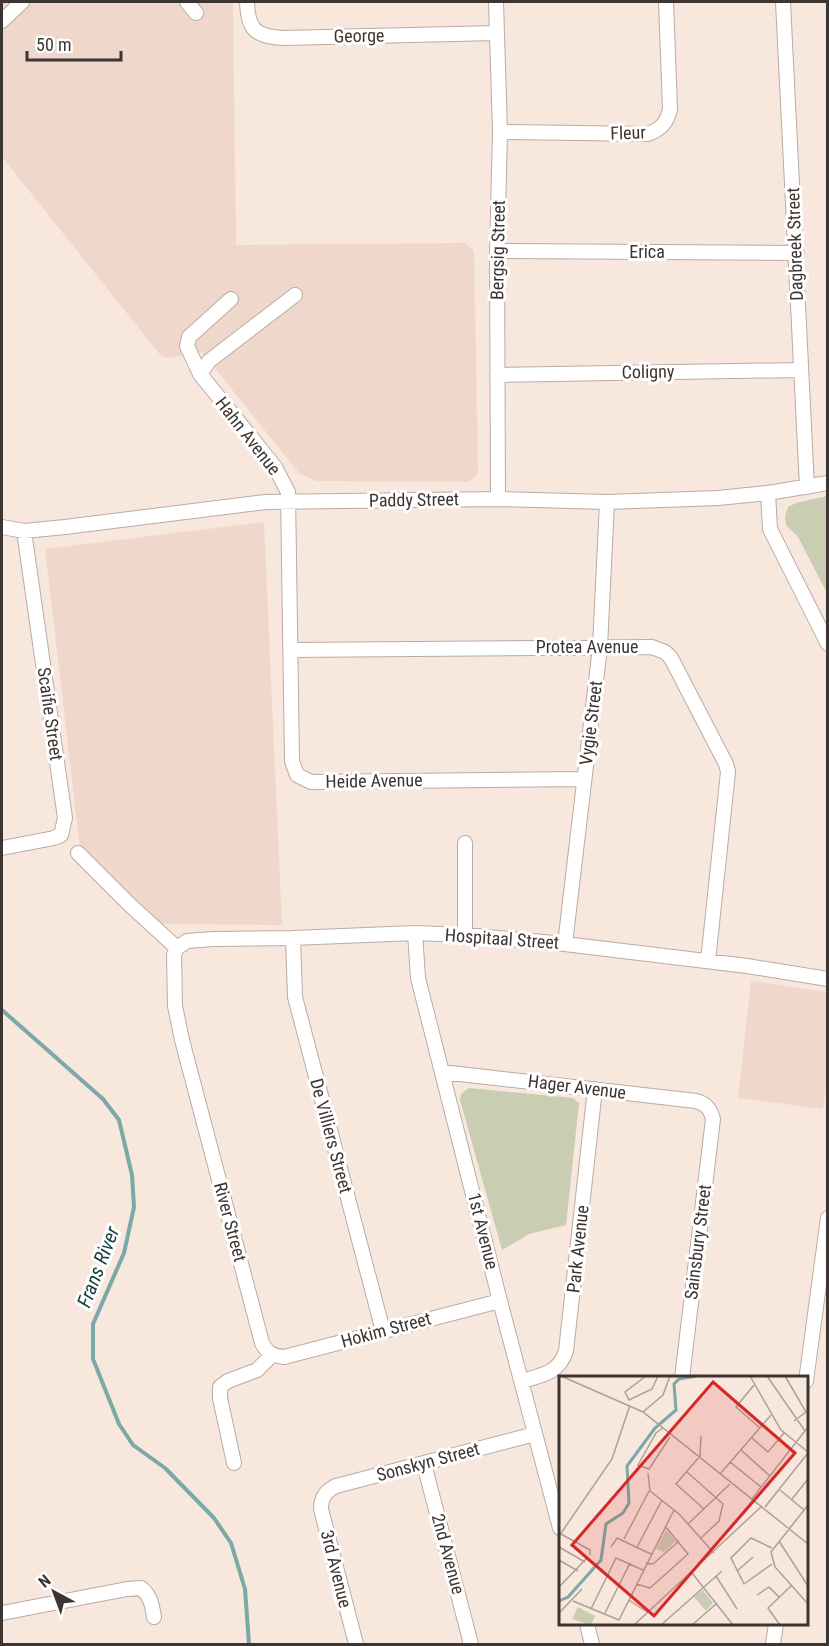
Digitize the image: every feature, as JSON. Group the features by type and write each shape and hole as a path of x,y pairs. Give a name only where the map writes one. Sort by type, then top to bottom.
{"street":[{"path":"2,21 22,2"},
{"path":"187,2 196,13"},
{"name":"George","path":"247,2 255,30 263,37 496,33"},
{"name":"Bergsig Street","path":"496,2 500,132 497,251 498,500"},
{"name":"Fleur","path":"500,132 648,134 658,130 668,119 670,109 666,2"},
{"name":"Dagbreek Street","path":"783,2 807,487"},
{"name":"Erica","path":"497,251 796,253"},
{"path":"200,374 209,361 295,294"},
{"name":"Hahn Avenue","path":"231,299 189,337 187,346 200,374 275,467 288,492 288,502"},
{"name":"Coligny","path":"497,375 800,370"},
{"name":"Paddy Street","path":"2,527 24,531 266,502 607,501 718,498 768,493 828,483"},
{"path":"768,493 770,529 828,644"},
{"name":"Vygie Street","path":"565,944 600,647 607,501"},
{"name":"Heide Avenue","path":"288,502 292,761 294,769 303,780 311,782 583,779"},
{"name":"Scaifie Street","path":"2,848 61,835 65,818 24,531"},
{"name":"Protea Avenue","path":"290,650 652,647 665,652 671,658 728,772 708,961"},
{"path":"465,843 465,935"},
{"path":"78,853 177,948"},
{"name":"Hospitaal Street","path":"177,948 187,941 196,940 415,933 465,935 708,961 828,979"},
{"name":"1st Avenue","path":"415,933 417,970 500,1301 559,1521"},
{"name":"De Villiers Street","path":"293,938 295,997 383,1331"},
{"name":"River Street","path":"177,948 174,955 175,1006 182,1040 262,1343 266,1351 272,1355"},
{"name":"Hager Avenue","path":"442,1072 696,1101 709,1108"},
{"name":"Park Avenue","path":"522,1381 545,1375 558,1368 566,1351 595,1089"},
{"name":"Sainsbury Street","path":"682,1376 713,1119 709,1108"},
{"path":"808,1376 828,1218"},
{"name":"Hokim Street","path":"272,1355 284,1357 500,1301"},
{"path":"234,1463 220,1398 220,1387 228,1381 257,1370 272,1355"},
{"name":"Sonskyn Street","path":"324,1494 336,1486 535,1434"},
{"name":"2nd Avenue","path":"424,1464 471,1644"},
{"name":"3rd Avenue","path":"324,1494 321,1509 356,1644"},
{"path":"2,1613 127,1588 141,1588 147,1593 152,1603 154,1617"},
{"path":"587,1625 592,1644"},
{"path":"773,1644 776,1625"}],"shaded area":[{"path":"2,2 233,2 236,245 465,243 474,251 478,472 476,476 468,482 317,481 300,474 202,352 169,358 161,356 2,157"},
{"path":"264,522 282,925 160,924 80,848 45,549"},
{"path":"751,981 827,992 828,1067 823,1109 738,1098"}],"green space":[{"path":"828,496 827,593 798,537 786,525 785,517 788,507 796,503"},
{"path":"469,1088 573,1098 579,1103 566,1225 529,1234 502,1250 460,1100 461,1094"}],"waterway":[{"name":"Frans River","path":"2,1010 103,1099 119,1120 132,1175 134,1207 124,1253 93,1324 93,1359 119,1424 133,1445 165,1468 214,1518 231,1543 245,1589 249,1644"}]}
